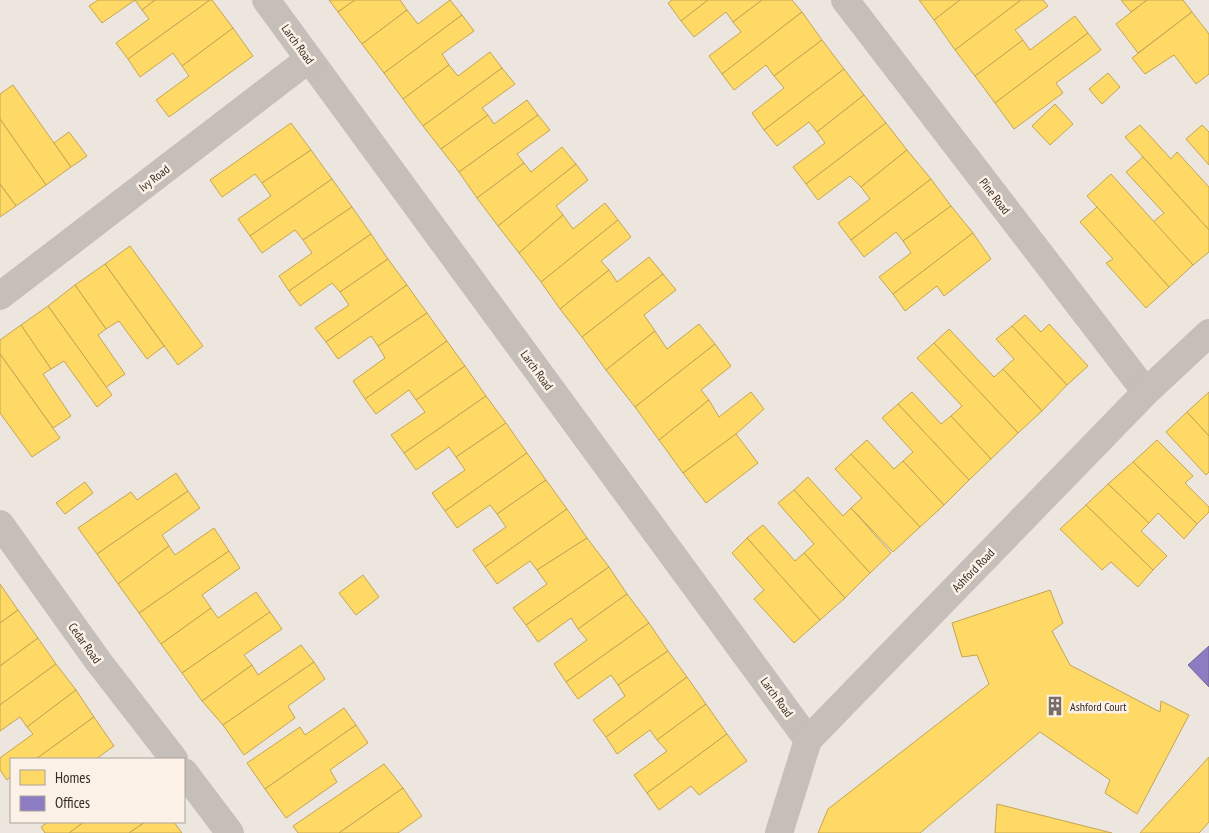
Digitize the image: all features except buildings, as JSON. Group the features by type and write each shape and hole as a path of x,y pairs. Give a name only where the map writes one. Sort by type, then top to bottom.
{"street":[{"name":"Larch Road","path":"266,0 808,740"},
{"name":"Pine Road","path":"845,0 1146,392"},
{"name":"Ivy Road","path":"0,296 309,59"},
{"name":"Ashford Road","path":"779,833 808,740 1146,392 1209,334"},
{"name":"Cedar Road","path":"0,524 98,661 173,758"},
{"path":"185,773 230,833"}],"place":[{"name":"Ashford Court","path":"1055,706"}]}
